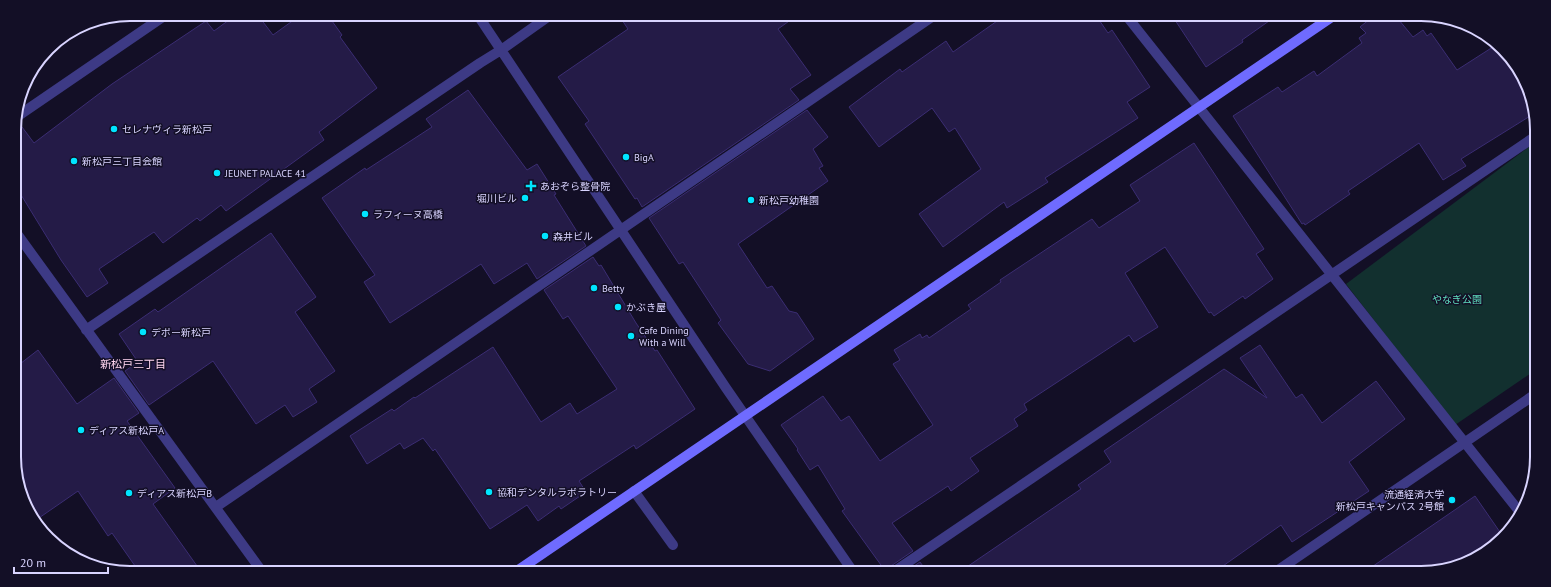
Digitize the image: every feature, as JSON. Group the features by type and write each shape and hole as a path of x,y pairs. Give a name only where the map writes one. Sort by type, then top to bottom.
{"street":[{"path":"23,113 157,21"},
{"path":"482,21 620,230 849,566"},
{"path":"86,330 542,21"},
{"path":"216,507 926,21"},
{"path":"1131,21 1200,106 1330,274 1517,509"},
{"path":"524,566 1326,21"},
{"path":"902,566 1330,274 1530,140"},
{"path":"21,239 258,566"},
{"path":"1284,566 1530,398"},
{"path":"634,491 673,545"}],"green space":[{"name":"やなぎ公園","path":"1530,146 1530,374 1455,425 1346,284"}],"building":[{"path":"206,21 214,31 228,21 262,21 273,35 292,21 332,21 342,35 340,37 377,88 319,132 324,140 226,211 221,205 200,221 197,218 163,243 154,232 99,269 108,283 87,297 61,260 21,195 21,126 34,143 112,84"},
{"path":"623,21 789,21 778,29 811,75 790,89 799,100 642,207 637,198 635,199 585,124 589,121 558,77 628,29"},
{"path":"997,21 1100,21 1108,33 1112,30 1150,87 1127,102 1138,118 1045,178 1048,182 1007,208 1004,202 943,247 919,214 981,169 955,128 949,132 932,108 879,147 849,107 900,69 902,72 946,41 953,52"},
{"path":"1176,21 1269,21 1242,40 1243,42 1206,67"},
{"path":"1367,21 1400,21 1413,37 1423,30 1427,36 1431,33 1457,70 1492,47 1503,58 1522,88 1529,117 1461,159 1466,166 1443,180 1419,143 1348,191 1350,194 1305,225 1304,223 1302,224 1233,116 1278,87 1282,92 1314,71 1317,76 1362,43 1359,38 1366,33 1360,27"},
{"path":"468,90 527,170 537,164 556,194 554,195 586,246 537,279 527,263 494,284 481,264 390,323 364,282 375,275 322,198 365,168 366,170 432,127 426,119"},
{"path":"807,110 828,137 813,149 823,166 819,168 828,181 738,244 767,288 772,286 789,311 797,313 814,339 770,371 748,364 718,323 721,320 683,262 679,264 649,218"},
{"path":"1194,143 1264,249 1256,254 1273,279 1245,299 1243,296 1214,316 1211,312 1209,313 1165,247 1125,273 1158,327 1134,342 1129,335 1024,404 1027,410 1014,419 1018,426 970,458 979,471 951,491 948,486 892,523 913,551 891,566 882,566 842,511 845,509 818,465 810,470 797,450 798,449 781,425 823,396 841,421 849,416 880,461 933,425 893,364 900,360 894,350 920,334 922,338 927,335 929,338 971,309 968,305 1001,282 1000,280 1092,219 1099,228 1140,201 1130,185"},
{"path":"271,233 316,297 295,312 335,371 309,389 317,402 293,417 285,405 256,424 213,361 149,405 125,371 138,362 119,334 155,309 158,312"},
{"path":"593,257 599,266 601,265 636,323 655,351 657,350 695,409 636,449 634,445 579,481 586,492 561,509 559,506 538,521 527,505 490,529 435,449 433,451 423,438 404,449 400,443 367,464 350,436 392,409 394,411 414,397 415,398 493,347 541,422 570,403 577,414 617,389 568,316 563,319 544,290"},
{"path":"1260,345 1296,398 1302,394 1322,423 1376,381 1405,419 1349,462 1369,491 1292,542 1281,525 1223,566 968,566 1081,489 1078,485 1111,462 1104,451 1224,369 1267,398 1240,358"},
{"path":"38,350 77,404 114,378 139,413 127,421 175,488 153,504 197,566 135,566 112,533 108,536 78,491 39,518 27,492 21,464 21,363"},
{"path":"1475,496 1500,532 1476,551 1463,558 1442,564 1428,566 1373,566"},
{"path":"920,562 923,566 914,566"}],"place":[{"name":"セレナヴィラ新松戸","path":"114,129"},
{"name":"BigA","path":"626,157"},
{"name":"新松戸三丁目会館","path":"74,161"},
{"name":"JEUNET PALACE 41","path":"217,173"},
{"name":"あおぞら整骨院","path":"531,186"},
{"name":"堀川ビル","path":"525,198"},
{"name":"新松戸幼稚園","path":"751,200"},
{"name":"ラフィーヌ高橋","path":"365,214"},
{"name":"森井ビル","path":"545,236"},
{"name":"Betty","path":"594,288"},
{"name":"かぶき屋","path":"618,307"},
{"name":"デポー新松戸","path":"143,332"},
{"name":"Cafe Dining With a Will","path":"631,336"},
{"name":"ディアス新松戸A","path":"81,430"},
{"name":"協和デンタルラボラトリー","path":"489,492"},
{"name":"ディアス新松戸B","path":"129,493"},
{"name":"流通経済大学 新松戸キャンパス 2号館","path":"1452,500"}],"district":[{"name":"新松戸三丁目","path":"133,364"}]}
